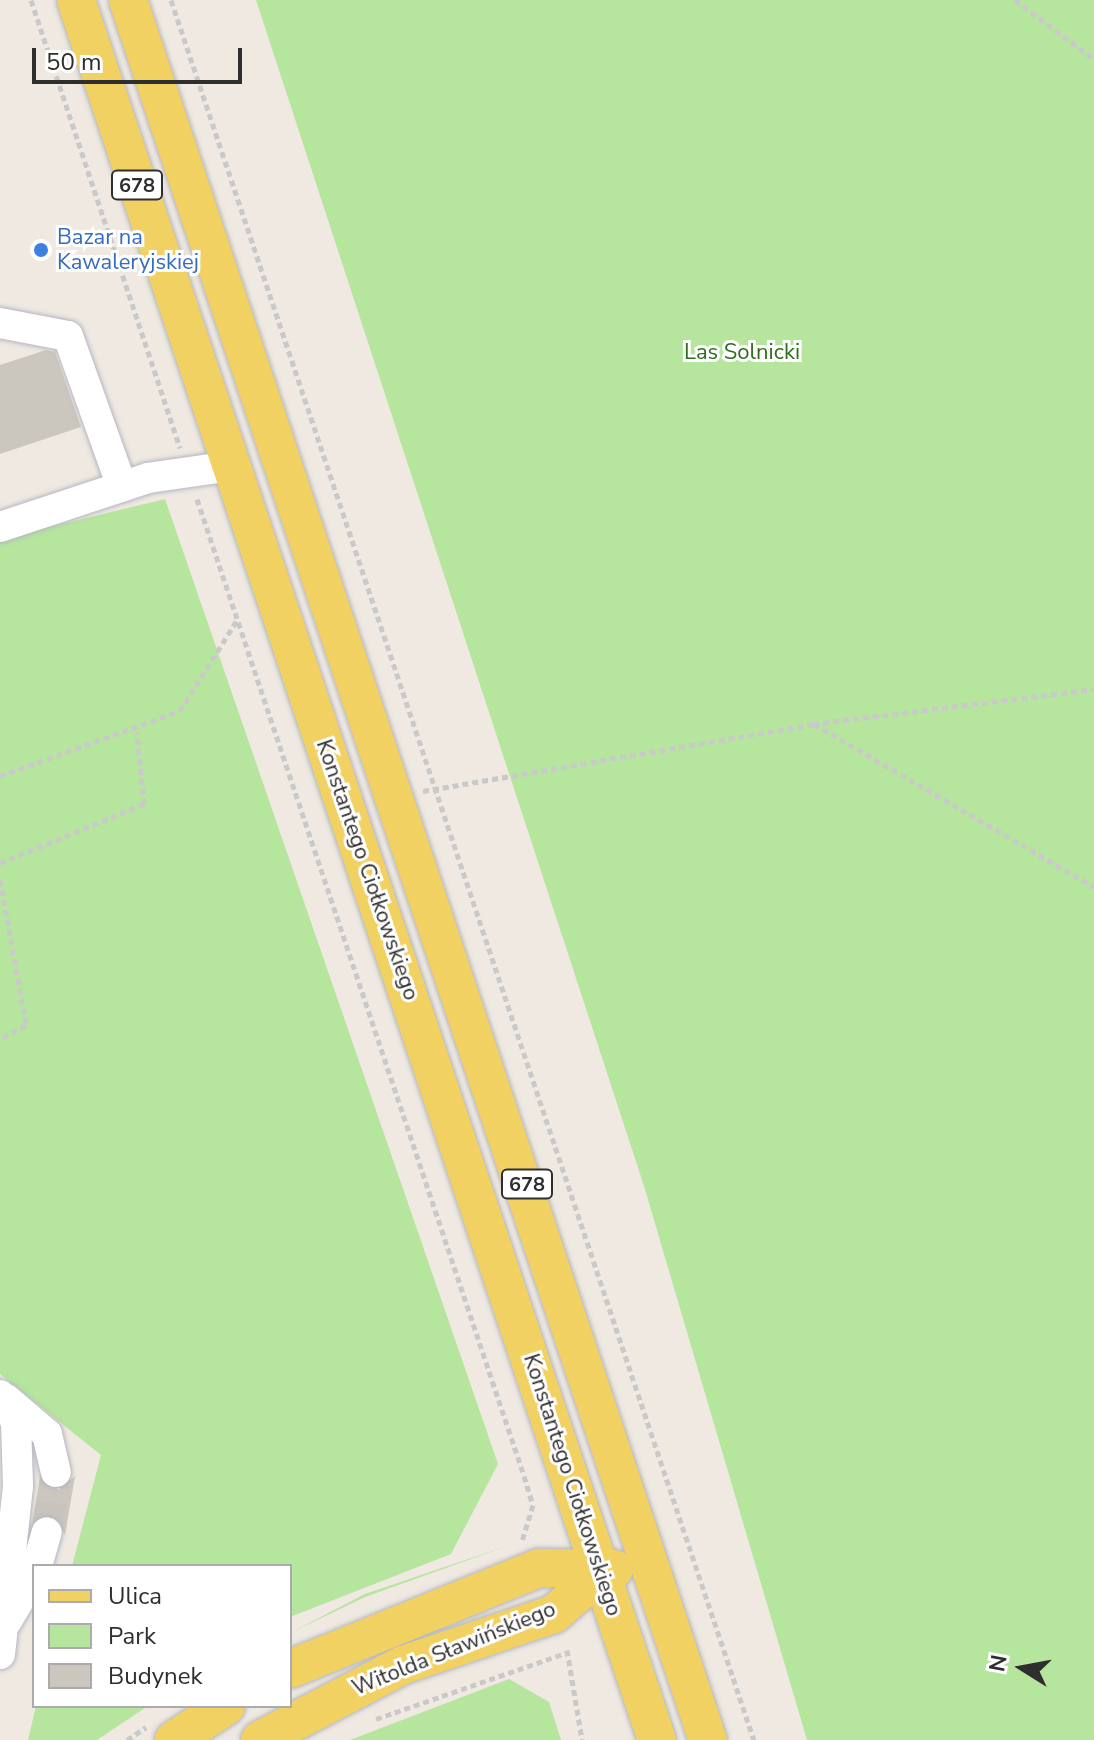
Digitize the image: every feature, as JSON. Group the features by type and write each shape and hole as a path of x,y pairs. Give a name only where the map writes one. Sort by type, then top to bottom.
{"main road":[{"name":"Konstantego Ciołkowskiego","path":"76,0 657,1740"},
{"name":"678","path":"128,0 650,1558 708,1740"},
{"path":"187,334 235,321"},
{"path":"231,466 285,470"},
{"name":"Witolda Sławińskiego","path":"292,1668 393,1621 539,1568 601,1573 650,1558"},
{"name":"Witolda Sławińskiego","path":"260,1740 403,1665 554,1614 601,1573"},
{"path":"174,1740 223,1708"}],"lane":[{"path":"0,323 68,336 122,487"},
{"path":"0,527 187,469 231,466"},
{"path":"1,1395 47,1434 56,1472"},
{"path":"1,1395 16,1422 9,1484 1,1632"},
{"path":"38,1564 47,1532"},
{"path":"1,1632 32,1578"}],"path":[{"path":"31,0 524,1476 533,1505 523,1538"},
{"path":"171,0 754,1740"},
{"path":"1015,0 1094,59"},
{"path":"0,776 137,732 180,711 237,619"},
{"path":"423,791 813,724 1094,689"},
{"path":"813,724 1094,887"},
{"path":"0,863 144,804 137,732"},
{"path":"0,880 26,1025 0,1039"},
{"path":"649,1470 663,1465"},
{"path":"361,1725 568,1652 582,1740"}],"green space":[{"name":"Las Solnicki","path":"256,0 1094,0 1094,1740 807,1740 644,1186"},
{"path":"165,499 498,1464 451,1554 292,1616 292,1564 73,1564 101,1455 0,1374 0,539"},
{"path":"510,1545 365,1597 292,1632 365,1594"},
{"path":"509,1679 549,1702 561,1740 350,1740"},
{"path":"36,1708 145,1708 97,1740 28,1740"}],"building":[{"path":"46,350 55,352 81,427 0,454 0,365"},
{"path":"75,1476 65,1535 53,1515 32,1523 40,1478 59,1490"}],"tunnel":[{"path":"47,1532 56,1472"}],"place":[{"name":"Bazar na Kawaleryjskiej","path":"41,250"}]}
